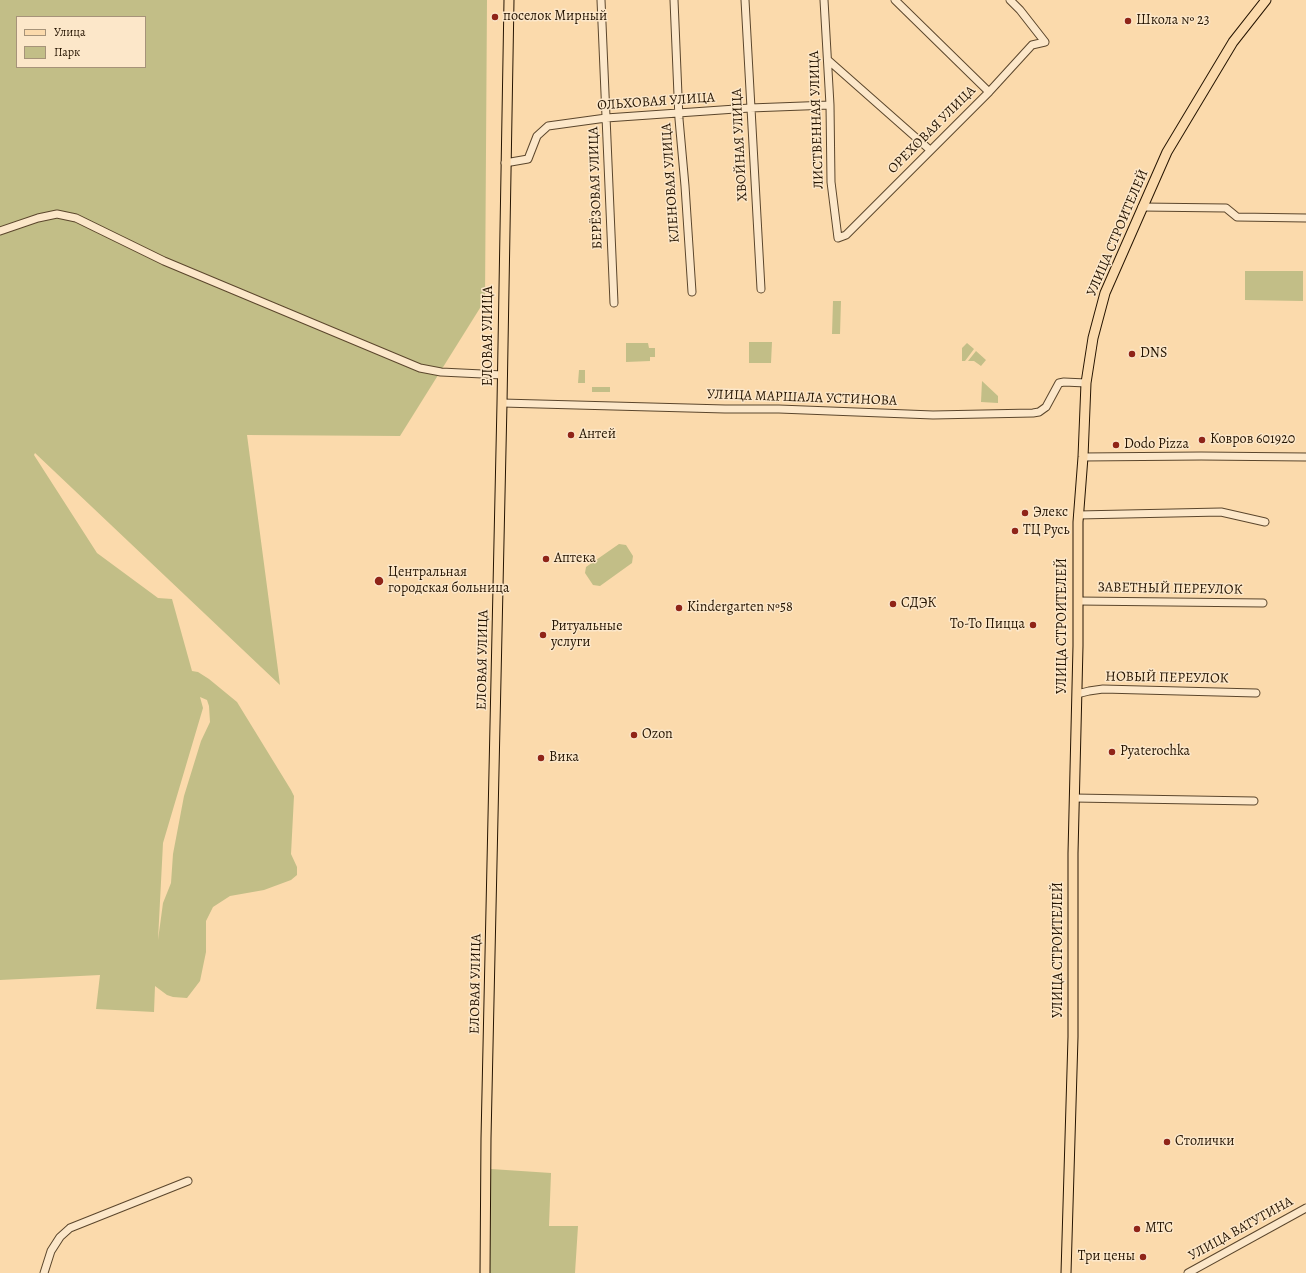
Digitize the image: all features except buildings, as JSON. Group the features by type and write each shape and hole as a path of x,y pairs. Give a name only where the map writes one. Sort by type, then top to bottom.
{"main road":[{"name":"ЕЛОВАЯ УЛИЦА","path":"485,1273 486,1138 503,375 508,0"},
{"name":"УЛИЦА СТРОИТЕЛЕЙ","path":"1066,1273 1073,1037 1074,798 1077,694 1078,514 1083,457 1086,382 1093,338 1105,293 1167,152 1233,42 1266,0"}],"street":[{"name":"БЕРЁЗОВАЯ УЛИЦА","path":"600,0 614,303"},
{"name":"КЛЕНОВАЯ УЛИЦА","path":"674,0 679,114 692,292"},
{"name":"ХВОЙНАЯ УЛИЦА","path":"744,0 761,289"},
{"name":"ЛИСТВЕННАЯ УЛИЦА","path":"824,0 830,105 831,182 838,238"},
{"path":"895,0 989,92"},
{"name":"ОРЕХОВАЯ УЛИЦА","path":"838,238 846,236 989,92 1032,45 1045,42 1020,10 1010,0"},
{"path":"828,60 930,150"},
{"name":"ОЛЬХОВАЯ УЛИЦА","path":"505,163 528,159 537,136 548,126 606,118 750,108 830,105"},
{"path":"1142,207 1226,208 1237,217 1306,218"},
{"path":"0,230 38,218 57,214 76,218 164,261 420,368 441,372 503,375"},
{"name":"УЛИЦА МАРШАЛА УСТИНОВА","path":"502,402 725,409 779,409 932,415 1033,413 1039,412 1046,407 1060,383 1086,382"},
{"path":"1083,457 1306,457"},
{"path":"1078,514 1221,512 1265,522"},
{"name":"ЗАВЕТНЫЙ ПЕРЕУЛОК","path":"1078,601 1263,602"},
{"name":"НОВЫЙ ПЕРЕУЛОК","path":"1077,694 1089,690 1103,689 1256,693"},
{"path":"1074,798 1254,801"},
{"path":"44,1273 51,1251 60,1237 70,1228 188,1181"},
{"name":"УЛИЦА ВАТУТИНА","path":"1188,1273 1306,1208"}],"green space":[{"path":"0,0 487,0 485,300 400,436 247,435 280,685 35,453 34,455 97,553 158,598 172,599 192,671 198,672 209,679 237,702 294,796 291,854 297,867 297,875 291,880 264,890 230,896 213,907 206,921 206,952 200,981 187,998 167,995 155,986 154,1012 96,1009 100,975 0,980","holes":["200,697 207,700 210,722 201,741 184,796 173,854 171,883 163,903 158,940 163,843 203,708"]},
{"path":"1245,271 1303,271 1303,301 1245,300"},
{"path":"833,301 841,301 840,334 832,334"},
{"path":"749,342 772,342 771,363 749,363"},
{"path":"626,343 648,343 649,348 655,348 655,357 650,357 650,361 626,362"},
{"path":"967,343 974,349 965,361 962,361 962,348"},
{"path":"976,351 986,360 981,366 974,361 968,361"},
{"path":"579,370 585,370 585,383 578,383"},
{"path":"982,381 998,396 998,403 981,402"},
{"path":"592,387 610,387 610,392 592,392"},
{"path":"619,544 626,545 633,556 632,563 600,586 593,585 585,573 586,567"},
{"path":"491,1169 551,1173 549,1226 578,1226 575,1273 490,1273"}],"place":[{"name":"поселок Мирный","path":"495,17"},
{"name":"Школа № 23","path":"1128,21"},
{"name":"DNS","path":"1132,354"},
{"name":"Антей","path":"571,435"},
{"name":"Ковров 601920","path":"1202,440"},
{"name":"Dodo Pizza","path":"1116,445"},
{"name":"Элекс","path":"1025,513"},
{"name":"ТЦ Русь","path":"1015,531"},
{"name":"Аптека","path":"546,559"},
{"name":"Центральная городская больница","path":"379,581"},
{"name":"СДЭК","path":"893,604"},
{"name":"Kindergarten №58","path":"679,608"},
{"name":"То-То Пицца","path":"1033,625"},
{"name":"Ритуальные услуги","path":"543,635"},
{"name":"Ozon","path":"634,735"},
{"name":"Pyaterochka","path":"1112,752"},
{"name":"Вика","path":"541,758"},
{"name":"Столички","path":"1167,1142"},
{"name":"МТС","path":"1137,1229"},
{"name":"Три цены","path":"1143,1257"}]}
